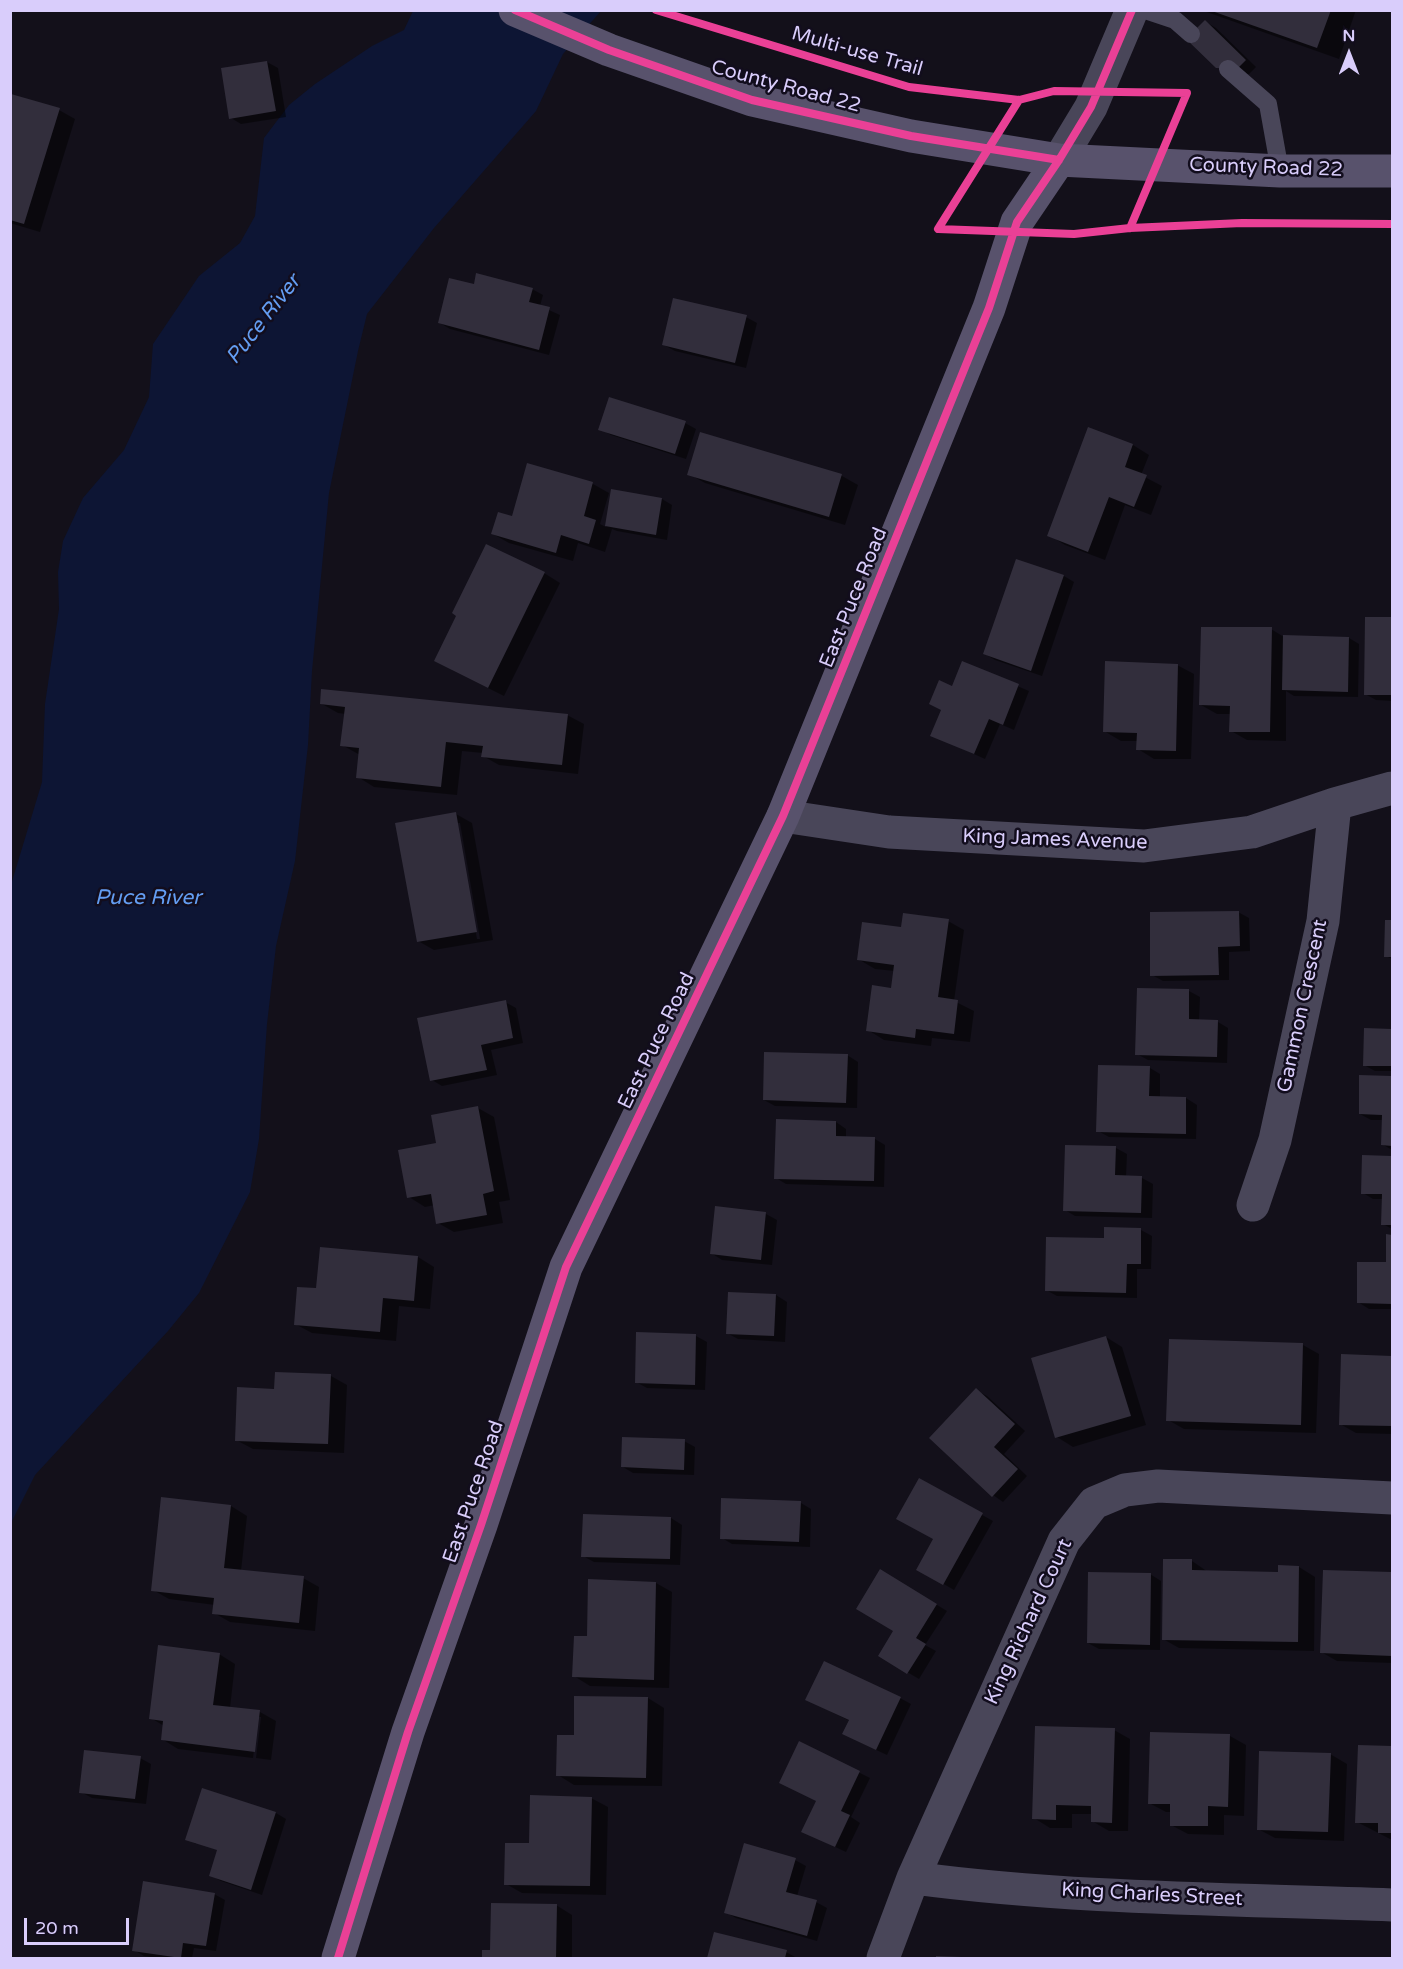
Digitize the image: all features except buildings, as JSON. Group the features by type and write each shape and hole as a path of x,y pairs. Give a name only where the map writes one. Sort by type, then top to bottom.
{"main road":[{"name":"County Road 22","path":"515,10 609,50 752,100 911,136 1059,160 1280,171 1392,171"},
{"name":"East Puce Road","path":"338,1959 408,1732 481,1525 566,1267 783,816 989,308 1017,222 1059,160"}],"street":[{"path":"1059,160 1091,107 1132,10"},
{"name":"King James Avenue","path":"783,816 889,832 1144,846 1252,832 1335,804 1392,788"},
{"name":"Gammon Crescent","path":"1252,1205 1275,1140 1323,921 1335,804"},
{"name":"King Richard Court","path":"883,1959 913,1878 1064,1541 1094,1503 1125,1490 1158,1485 1392,1498"},
{"name":"King Charles Street","path":"913,1878 990,1887 1392,1905"}],"lane":[{"path":"1145,10 1175,20 1191,34"},
{"path":"1228,69 1268,104 1280,171"}],"water":[{"name":"Puce River","path":"413,11 601,11 563,54 536,111 434,228 367,314 329,493 312,671 308,745 295,861 276,946 267,1024 259,1139 250,1192 199,1293 168,1331 35,1475 11,1523 10,888 42,782 45,704 59,609 58,572 63,541 83,498 124,450 149,397 153,344 199,276 240,243 255,216 264,138 289,105 315,84 372,46 404,30"}],"cycle path":[{"path":"515,10 609,50 752,100 911,136 1059,160"},
{"name":"Multi-use Trail","path":"656,10 909,87 1019,100 1054,91 1187,93 1130,228"},
{"path":"338,1958 408,1732 481,1525 566,1267 783,816 989,308 1017,222 1091,107 1132,10"},
{"path":"1019,100 938,229 1074,234 1130,228 1242,223 1392,224"}]}
